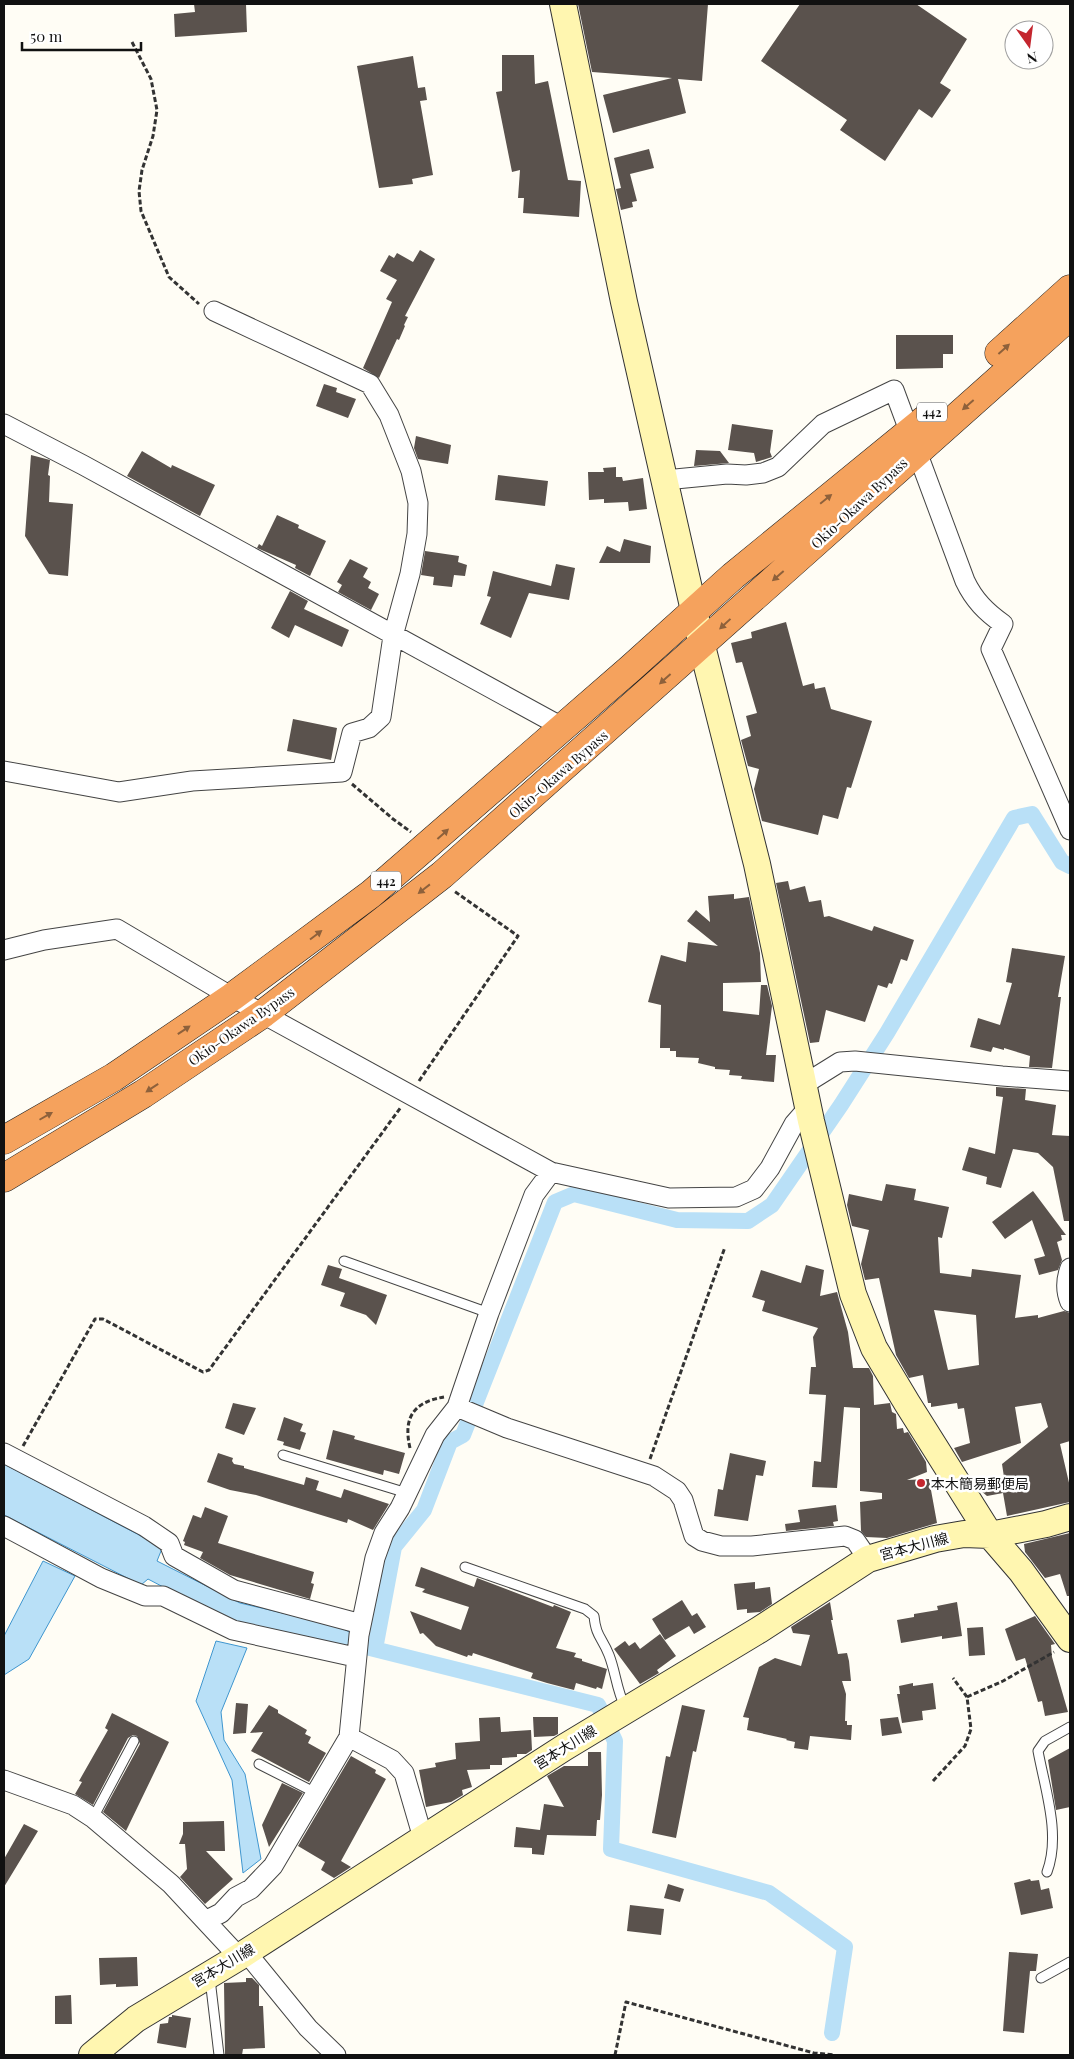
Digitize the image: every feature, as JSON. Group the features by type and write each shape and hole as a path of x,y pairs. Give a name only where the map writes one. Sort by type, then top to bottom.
{"highway":[{"name":"Okio-Okawa Bypass","path":"4,1178 143,1094 264,1013 442,875 807,551 913,441 1070,290"},
{"name":"Okio-Okawa Bypass","path":"4,1140 114,1077 232,996 371,894 425,849 788,530 913,441 1070,316"}],"street":[{"path":"563,4 624,302 666,480 677,538 757,864 808,1105 853,1294 874,1348 990,1535 1021,1572 1063,1645"},
{"path":"4,771 119,792 192,781 342,772 352,732 369,728 381,717 393,636 410,574 417,534 418,503 411,471 390,415 370,384 214,311"},
{"path":"666,480 727,474 746,475 762,473 778,467 823,424 894,390 972,594 987,612 1003,624 991,649 1070,830"},
{"path":"4,424 83,464 562,728"},
{"path":"4,950 44,940 117,928 232,996 552,1172 669,1198 736,1197 754,1188 770,1168 794,1124 840,1062 855,1061 1070,1081"},
{"path":"206,1920 221,1913 236,1897 251,1889 273,1866 349,1737 358,1642 375,1558 384,1533 407,1493 434,1435 461,1409 489,1313 511,1261 534,1195 552,1172"},
{"path":"1070,1268 1066,1279 1067,1295 1070,1302"},
{"path":"461,1409 645,1474 677,1491 684,1500 694,1536 702,1541 721,1546 752,1546 844,1536 855,1540 868,1559"},
{"path":"10,1456 144,1526 169,1544 174,1556 234,1590 358,1642"},
{"name":"宮本大川線","path":"92,2055 136,2019 242,1954 626,1710 760,1630 868,1559 934,1539 964,1534 990,1535 1046,1524 1070,1517"},
{"path":"4,1526 101,1578 145,1596 163,1596 232,1630 358,1642"},
{"path":"349,1737 392,1760 404,1773 423,1838"},
{"path":"4,1780 73,1805 93,1818 140,1856 242,1954 308,2028 336,2055"}],"lane":[{"path":"344,1261 489,1313"},
{"path":"283,1455 407,1493"},
{"path":"465,1567 585,1609 594,1616 596,1631 609,1655 616,1689 626,1710"},
{"path":"1047,1872 1052,1858 1051,1825 1038,1751 1045,1741 1070,1727"},
{"path":"93,1818 134,1741"},
{"path":"259,1764 316,1793"},
{"path":"1042,1978 1070,1962"},
{"path":"210,1974 219,2055"}],"path":[{"path":"132,42 151,79 157,110 153,136 142,170 139,191 141,211 169,277 194,301 214,311"},
{"path":"342,772 354,787 393,819 418,836 425,849"},
{"path":"10,1456 95,1319 104,1320 203,1372 209,1370 410,1095 518,936 454,892 442,875"},
{"path":"645,1474 725,1247"},
{"path":"967,1697 1003,1681 1063,1645"},
{"path":"933,1781 964,1746 971,1729 967,1697 953,1678"},
{"path":"615,2055 626,2002 814,2053 834,2055"}],"water":[{"path":"4,1464 160,1546 161,1551 157,1561 240,1603 338,1626 353,1634 351,1647 226,1620 148,1579 141,1585 4,1515"},
{"path":"43,1561 75,1576 29,1659 4,1675 4,1636"},
{"path":"216,1641 247,1648 221,1712 224,1740 245,1774 261,1859 243,1873 232,1780 196,1701"}],"building":[{"path":"194,4 246,4 247,32 175,37 174,14 195,12"},
{"path":"578,4 708,4 702,81 678,79 686,113 613,133 603,95 672,78 592,72"},
{"path":"800,4 916,4 967,39 940,83 951,90 932,118 919,109 885,161 840,130 847,120 761,61"},
{"path":"502,55 534,55 535,84 548,81 568,180 581,181 579,217 523,213 524,198 518,198 520,170 512,172 496,92 502,91"},
{"path":"413,56 418,88 425,87 427,100 420,101 433,175 412,179 413,184 379,188 357,66"},
{"path":"649,149 654,168 630,174 637,201 632,202 633,207 621,210 616,189 621,188 614,158"},
{"path":"420,250 435,259 405,316 408,317 405,326 379,378 363,368 392,302 386,299 397,280 380,271 389,255 394,258 397,253 413,262"},
{"path":"896,335 953,335 953,354 943,354 943,368 896,369"},
{"path":"324,384 337,388 336,392 356,399 348,418 316,406"},
{"path":"732,424 773,430 770,452 772,457 756,462 754,453 728,450"},
{"path":"416,436 451,445 448,464 418,459 414,448"},
{"path":"696,450 720,451 729,463 694,466"},
{"path":"142,451 171,468 172,465 215,485 200,516 127,476"},
{"path":"31,455 50,460 48,475 50,476 49,502 73,504 68,576 49,574 25,536"},
{"path":"616,467 616,477 622,477 623,481 643,478 647,509 629,511 628,502 604,503 604,499 589,500 588,472 604,472 603,468"},
{"path":"498,475 548,481 545,506 495,500"},
{"path":"277,515 299,525 298,528 326,541 310,576 295,568 296,565 257,548 259,544 262,546"},
{"path":"624,539 651,546 650,563 599,563 607,546 620,552"},
{"path":"425,551 459,556 458,562 467,565 465,576 454,575 452,587 433,585 434,577 421,575"},
{"path":"350,559 368,568 363,577 371,582 368,588 379,594 371,610 338,592 342,585 337,582"},
{"path":"556,564 575,568 569,600 529,593 511,638 480,624 491,597 487,596 493,571 551,586"},
{"path":"290,591 308,601 304,609 349,630 342,647 295,625 289,638 271,628"},
{"path":"786,622 803,686 814,683 815,689 825,687 831,709 872,721 851,788 847,787 838,819 823,815 818,835 762,821 754,789 759,769 748,766 741,740 751,736 746,716 757,713 742,662 736,663 731,643 752,638 751,632"},
{"path":"293,719 337,728 331,760 287,751"},
{"path":"788,881 790,890 805,886 809,902 821,900 824,917 829,916 872,931 874,926 914,940 907,961 901,959 892,984 889,983 887,988 878,985 865,1022 826,1010 819,1042 810,1043 776,883"},
{"path":"734,894 734,899 749,897 760,953 761,982 723,983 723,1011 759,1015 761,985 767,985 772,1006 766,1055 776,1055 774,1082 741,1079 742,1076 729,1075 730,1070 715,1069 715,1067 698,1063 699,1058 676,1057 676,1051 670,1051 670,1048 660,1048 661,1005 648,1002 661,955 686,962 688,942 718,946 687,921 696,910 710,922 708,896"},
{"path":"1012,948 1065,956 1058,997 1061,997 1052,1068 1029,1067 1030,1056 1004,1048 1004,1050 993,1047 991,1052 970,1047 978,1018 1000,1025 1012,983 1006,982"},
{"path":"996,1087 1026,1089 1025,1100 1056,1105 1052,1135 1070,1136 1070,1221 1064,1221 1053,1167 1038,1153 1013,1149 1001,1188 986,1184 987,1177 962,1170 969,1147 995,1154 1003,1097 996,1096"},
{"path":"886,1184 916,1189 914,1200 949,1207 942,1238 938,1237 940,1273 971,1277 972,1269 1021,1275 1015,1318 1038,1315 1038,1318 1064,1311 1070,1313 1070,1441 1060,1444 1070,1487 1070,1502 1007,1516 1003,1493 987,1496 980,1490 980,1483 986,1477 1004,1477 1002,1464 1048,1427 1041,1403 1015,1407 1021,1443 962,1462 954,1448 970,1443 964,1408 958,1409 957,1403 931,1407 931,1403 928,1403 923,1375 909,1378 896,1355 879,1278 865,1280 861,1264 869,1230 852,1226 847,1205 849,1194 882,1201","holes":["934,1310 976,1315 979,1365 948,1370"]},
{"path":"1033,1191 1066,1235 1061,1235 1062,1240 1057,1242 1062,1260 1058,1270 1039,1275 1034,1259 1045,1256 1032,1220 1005,1239 992,1222"},
{"path":"328,1265 342,1269 339,1278 387,1295 376,1325 366,1315 340,1306 345,1293 321,1285"},
{"path":"806,1265 824,1270 820,1296 837,1292 848,1332 853,1368 869,1368 873,1376 874,1405 890,1403 892,1412 896,1414 897,1429 903,1428 904,1433 908,1432 926,1462 927,1472 907,1480 929,1479 937,1523 887,1538 866,1537 861,1531 860,1502 882,1499 882,1493 860,1491 860,1408 844,1407 837,1488 812,1487 814,1461 821,1462 826,1395 809,1394 811,1367 816,1367 813,1337 818,1328 762,1311 765,1301 752,1297 761,1270 801,1283"},
{"path":"233,1403 256,1408 244,1435 225,1428"},
{"path":"284,1417 303,1424 300,1431 306,1433 300,1450 283,1445 284,1442 277,1440"},
{"path":"333,1430 355,1436 354,1439 405,1453 399,1474 384,1470 383,1475 326,1459"},
{"path":"218,1453 233,1458 234,1464 244,1466 244,1468 304,1485 306,1477 319,1481 316,1490 341,1498 344,1489 389,1504 373,1530 348,1519 347,1523 256,1495 230,1490 207,1482"},
{"path":"730,1453 766,1461 763,1476 756,1475 748,1521 714,1516 718,1489 723,1490"},
{"path":"836,1505 838,1521 833,1522 834,1526 786,1531 785,1524 800,1522 798,1510"},
{"path":"205,1507 228,1516 218,1543 314,1572 311,1583 314,1584 310,1599 230,1575 200,1558 203,1552 184,1545 185,1542 183,1541 193,1515 201,1518"},
{"path":"1070,1533 1070,1596 1067,1596 1060,1574 1045,1578 1025,1552 1024,1544"},
{"path":"421,1567 474,1587 477,1578 571,1612 556,1648 576,1653 574,1657 607,1669 602,1689 576,1683 574,1690 531,1678 533,1673 473,1653 472,1656 468,1655 467,1657 436,1646 423,1633 420,1634 410,1611 461,1630 469,1607 422,1592 425,1589 415,1586"},
{"path":"755,1582 755,1589 770,1587 772,1604 760,1612 747,1613 747,1609 737,1610 734,1584"},
{"path":"682,1600 692,1616 697,1613 706,1627 694,1634 689,1626 665,1640 652,1619"},
{"path":"830,1602 833,1620 831,1620 838,1654 847,1653 849,1661 851,1681 842,1681 846,1694 845,1721 847,1721 847,1725 852,1725 851,1740 810,1736 808,1750 794,1748 795,1742 787,1739 747,1730 749,1718 743,1717 759,1667 775,1658 801,1666 810,1635 793,1633 791,1627"},
{"path":"957,1602 962,1636 942,1639 942,1636 901,1643 897,1620 914,1617 914,1614 938,1610 937,1606"},
{"path":"1035,1616 1055,1644 1051,1645 1052,1657 1068,1712 1045,1716 1042,1701 1038,1702 1025,1658 1016,1661 1005,1629"},
{"path":"983,1627 985,1655 969,1656 967,1628"},
{"path":"660,1634 676,1656 657,1670 659,1673 640,1684 614,1649 625,1641 629,1646 635,1642 640,1649"},
{"path":"913,1683 913,1686 933,1683 936,1709 922,1711 923,1720 902,1723 897,1694 900,1694 899,1686"},
{"path":"236,1703 248,1704 246,1733 233,1734"},
{"path":"269,1705 278,1710 278,1713 307,1730 305,1734 311,1737 308,1743 326,1753 309,1782 251,1751 263,1732 250,1733"},
{"path":"682,1705 705,1710 696,1752 693,1751 676,1838 652,1833 666,1756 670,1757"},
{"path":"112,1713 169,1742 126,1831 103,1812 140,1744 137,1736 133,1735 128,1738 93,1805 75,1794 82,1782 79,1781 108,1730 105,1728"},
{"path":"500,1717 501,1732 531,1730 532,1750 526,1754 517,1754 517,1757 502,1758 502,1765 490,1765 490,1769 467,1770 472,1787 462,1790 463,1795 451,1802 426,1807 419,1770 436,1767 435,1763 456,1759 455,1743 480,1741 479,1718"},
{"path":"533,1717 558,1717 558,1734 534,1737"},
{"path":"898,1717 902,1733 882,1736 880,1719"},
{"path":"1070,1748 1070,1807 1056,1810 1048,1760"},
{"path":"588,1752 601,1752 602,1795 600,1820 597,1820 596,1836 547,1835 544,1855 532,1854 532,1848 514,1847 516,1827 540,1830 544,1804 564,1807 547,1776 564,1766 588,1766"},
{"path":"351,1756 376,1770 375,1773 386,1779 341,1861 351,1867 334,1878 321,1870 325,1862 298,1846"},
{"path":"282,1783 303,1793 269,1847 262,1825"},
{"path":"224,1821 225,1851 206,1851 233,1879 205,1904 180,1877 187,1869 185,1844 179,1844 183,1834 183,1822"},
{"path":"24,1824 38,1831 4,1887 4,1859"},
{"path":"1030,1879 1031,1881 1039,1880 1041,1890 1049,1888 1053,1908 1021,1915 1014,1883"},
{"path":"668,1884 684,1889 680,1902 664,1898"},
{"path":"630,1905 664,1909 661,1935 627,1931"},
{"path":"1009,1952 1038,1954 1036,1971 1030,1971 1024,2033 1003,2031"},
{"path":"137,1957 138,1986 116,1987 116,1984 100,1985 99,1958"},
{"path":"246,1978 252,1978 259,1985 259,2006 263,2006 265,2048 243,2049 242,2055 225,2055 224,1983 246,1982"},
{"path":"71,1995 72,2024 55,2024 55,1996"},
{"path":"172,2015 191,2018 186,2048 157,2043 160,2024 168,2023 169,2017 172,2017"}],"waterway":[{"path":"375,1649 394,1547 424,1510 450,1442 463,1435 555,1202 574,1194 677,1220 748,1221 772,1205 841,1105 887,1033 1014,818 1032,814 1062,862 1070,866"},
{"path":"366,1647 598,1705 615,1741 611,1849 769,1893 845,1947 832,2033"}],"place":[{"name":"本木簡易郵便局","path":"921,1483"}]}
